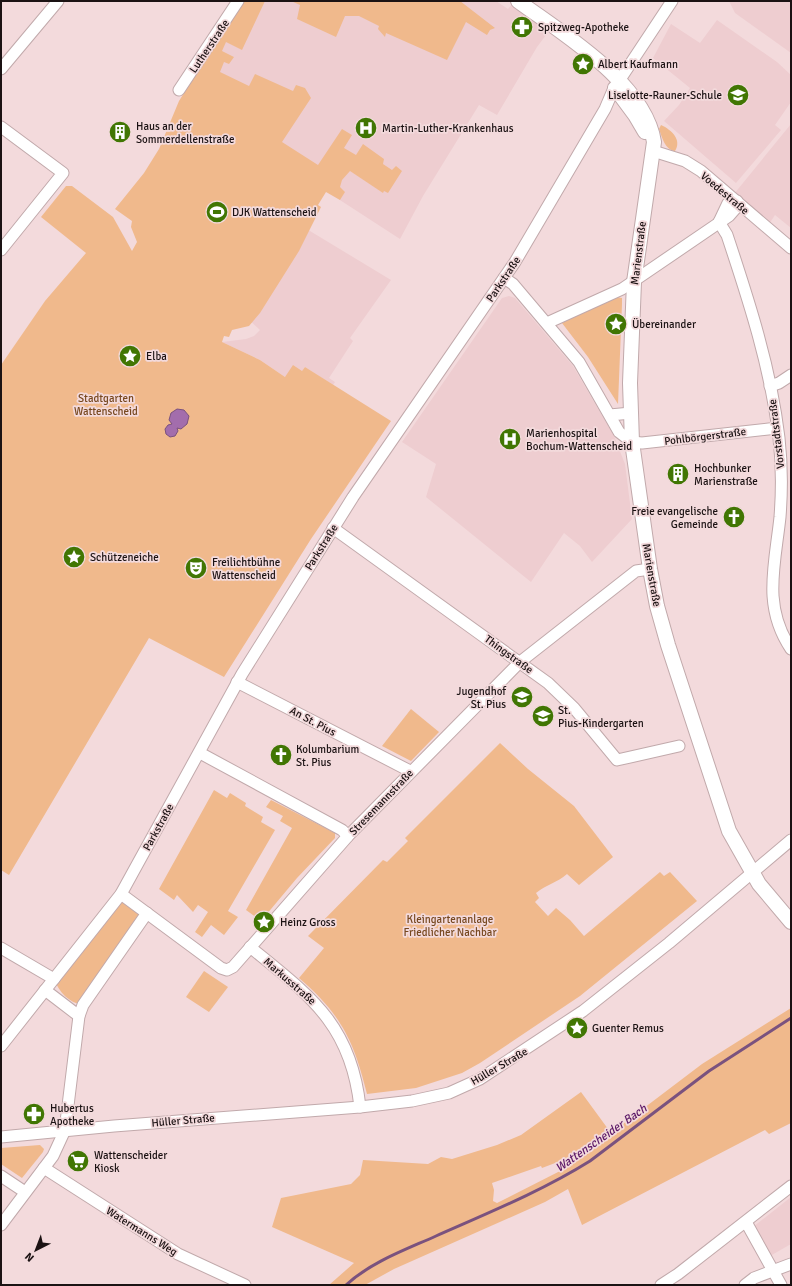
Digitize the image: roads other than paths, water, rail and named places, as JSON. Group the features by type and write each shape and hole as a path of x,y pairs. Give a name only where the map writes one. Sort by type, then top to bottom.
{"main road":[{"path":"518,1 602,63 617,84 627,104 640,123 653,151"},
{"path":"617,84 643,110 653,133 653,151"},
{"name":"Marienstraße","path":"653,151 634,282 630,413 632,442 650,569 657,606 668,645 731,838 759,884 791,922"}],"street":[{"path":"1,69 58,1"},
{"name":"Lutherstraße","path":"179,90 238,1"},
{"name":"Parkstraße","path":"1,1046 121,894 200,753 237,682 333,528 515,262 617,84 672,1"},
{"path":"604,109 616,103 627,104"},
{"path":"1,126 63,172 1,250"},
{"name":"Voedestraße","path":"653,151 685,161 696,169 702,171 734,204 754,217 791,248"},
{"path":"547,323 622,289 634,282 729,216 734,204"},
{"name":"Vorstadtstraße","path":"719,222 727,235 746,294 770,386 781,464 780,506 771,588 773,610 791,649"},
{"path":"504,278 513,284 579,362 619,432 632,442"},
{"path":"770,386 779,384 791,375"},
{"path":"610,415 630,413"},
{"name":"Pohlbörgerstraße","path":"632,442 642,443 777,428"},
{"name":"Thingstraße","path":"333,528 548,683 574,708 617,760 679,746"},
{"name":"Stresemannstraße","path":"121,894 221,968 227,970 233,968 348,836 520,662 636,571 650,569"},
{"name":"An St. Pius","path":"237,682 410,772"},
{"path":"200,753 342,830 348,836"},
{"name":"Hüller Straße","path":"1,1137 65,1130 360,1106 431,1098 449,1093 480,1079 583,1011 652,956 791,840"},
{"path":"1,1225 53,1156 65,1130 79,1016 90,993 147,913"},
{"name":"Markusstraße","path":"250,947 305,993 323,1011 339,1035 350,1060 358,1082 360,1106"},
{"path":"1,948 54,979"},
{"path":"46,990 79,1016"},
{"name":"Watermanns Weg","path":"44,1168 178,1254 245,1285"},
{"path":"1,1176 25,1192"},
{"path":"661,1285 678,1274 791,1186"},
{"path":"746,1222 781,1285"},
{"path":"745,1285 754,1278 791,1264"}],"waterway":[{"name":"Wattenscheider Bach","path":"346,1285 377,1263 514,1201 572,1172 590,1161 709,1071 791,1018"}],"place":[{"name":"Spitzweg-Apotheke","path":"522,27"},
{"name":"Albert Kaufmann","path":"583,64"},
{"name":"Liselotte-Rauner-Schule","path":"738,95"},
{"name":"Martin-Luther-Krankenhaus","path":"366,128"},
{"name":"Haus an der Sommerdellenstraße","path":"120,132"},
{"name":"DJK Wattenscheid","path":"217,212"},
{"name":"Übereinander","path":"616,324"},
{"name":"Elba","path":"130,356"},
{"name":"Marienhospital Bochum-Wattenscheid","path":"510,439"},
{"name":"Hochbunker Marienstraße","path":"678,474"},
{"name":"Freie evangelische Gemeinde","path":"734,517"},
{"name":"Schützeneiche","path":"74,557"},
{"name":"Freilichtbühne Wattenscheid","path":"196,568"},
{"name":"Jugendhof St. Pius","path":"522,697"},
{"name":"St. Pius-Kindergarten","path":"543,716"},
{"name":"Kolumbarium St. Pius","path":"281,755"},
{"name":"Heinz Gross","path":"264,922"},
{"name":"Guenter Remus","path":"577,1028"},
{"name":"Hubertus Apotheke","path":"34,1114"},
{"name":"Wattenscheider Kiosk","path":"78,1161"}],"park label":[{"name":"Stadtgarten Wattenscheid","path":"106,404"},
{"name":"Kleingartenanlage Friedlicher Nachbar","path":"450,925"}]}
